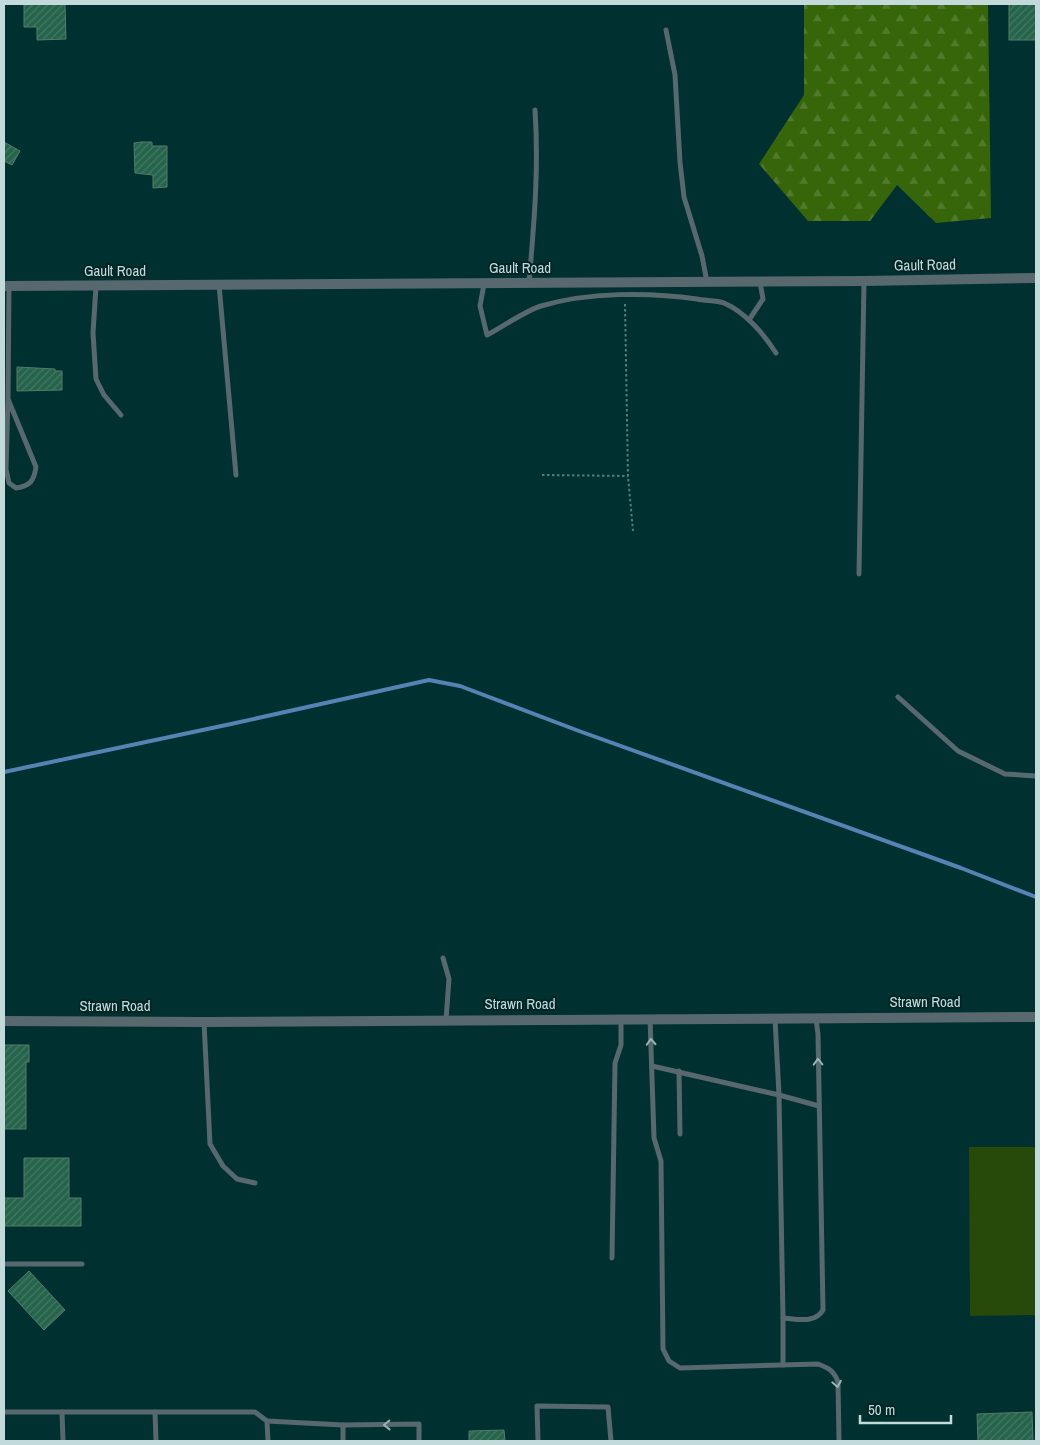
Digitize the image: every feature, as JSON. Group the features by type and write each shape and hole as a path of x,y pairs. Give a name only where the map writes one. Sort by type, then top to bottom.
{"street":[{"name":"Gault Road","path":"7,286 864,281 1036,278"},
{"name":"Strawn Road","path":"4,1021 204,1022 1036,1017"}],"lane":[{"path":"666,30 675,75 684,197 702,256 707,282"},
{"path":"529,283 537,194 538,148 535,110"},
{"path":"749,320 762,298 760,281"},
{"path":"859,574 864,281"},
{"path":"484,283 480,306 487,335 540,306 585,297 625,294 685,297 724,303 749,320 768,340 776,353"},
{"path":"219,285 236,475"},
{"path":"7,286 8,399 6,469 9,483 16,488 26,487 34,478 36,467 8,399"},
{"path":"96,286 94,333 96,380 104,395 121,415"},
{"path":"898,697 958,751 1005,774 1036,776"},
{"path":"442,958 448,979 446,1020"},
{"path":"612,1258 615,1063 622,1045 622,1018"},
{"path":"650,1018 654,1138 661,1161 663,1348 669,1361 680,1368 818,1364 828,1367 834,1372 838,1389 839,1441"},
{"path":"775,1018 779,1095 783,1365"},
{"path":"783,1318 815,1319 820,1316 823,1310 818,1034 816,1018"},
{"path":"204,1022 210,1144 223,1166 237,1179 255,1183"},
{"path":"652,1066 819,1106"},
{"path":"679,1071 680,1134"},
{"path":"4,1264 82,1264"},
{"path":"538,1441 537,1406 608,1407 611,1441"},
{"path":"4,1412 255,1412 268,1421 343,1425 419,1424 419,1441"},
{"path":"62,1412 63,1441"},
{"path":"155,1412 156,1441"},
{"path":"268,1421 268,1441"},
{"path":"343,1425 343,1441"}],"path":[{"path":"625,294 628,476 633,531"},
{"path":"542,475 628,476"}],"green space":[{"path":"804,4 988,4 991,218 936,223 897,185 870,221 808,221 759,164 804,95"},
{"path":"969,1147 1036,1147 1036,1315 970,1316"}],"building":[{"path":"24,4 65,4 66,39 37,40 37,27 24,27"},
{"path":"1009,4 1036,4 1036,40 1009,40"},
{"path":"4,142 20,151 12,165 4,161"},
{"path":"152,142 152,146 167,146 167,187 153,188 153,175 135,173 134,143"},
{"path":"17,367 62,371 62,390 17,391"},
{"path":"4,1045 29,1045 29,1062 26,1062 26,1129 4,1129"},
{"path":"24,1158 69,1158 69,1198 81,1198 81,1226 4,1226 4,1198 24,1198"},
{"path":"29,1271 65,1310 44,1330 8,1291"},
{"path":"1032,1412 1033,1441 978,1441 977,1414"},
{"path":"504,1430 505,1441 469,1441 469,1431"}],"waterway":[{"path":"4,772 429,680 460,686 1036,897"}]}
